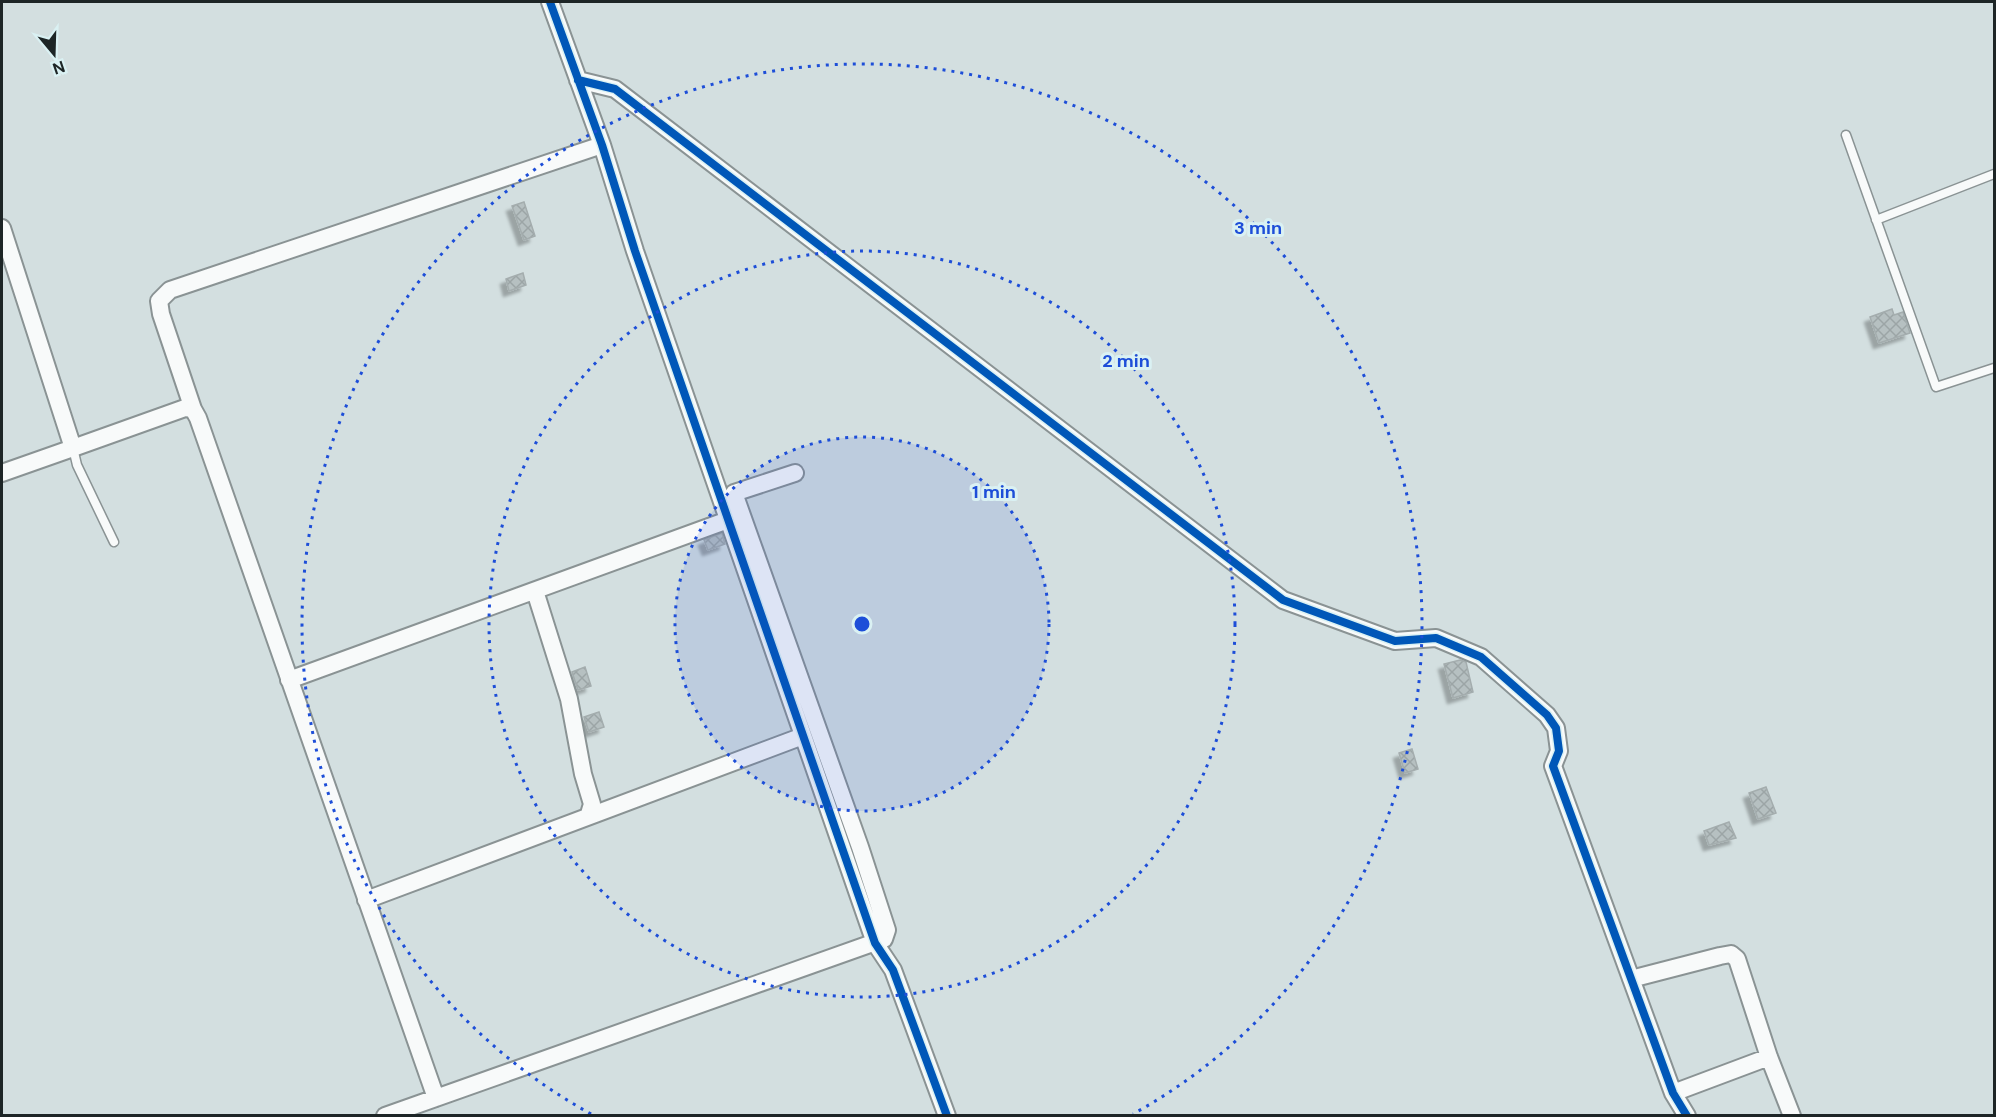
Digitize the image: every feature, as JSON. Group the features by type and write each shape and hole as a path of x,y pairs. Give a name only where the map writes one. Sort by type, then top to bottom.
{"street":[{"path":"550,2 602,145 635,251 875,943 893,970 947,1116"},
{"path":"578,80 615,89 1283,600 1395,641 1436,638 1481,657 1547,715 1556,728 1559,752 1553,766 1673,1093 1687,1116"},
{"path":"436,1098 193,409 161,314 159,301 170,290 602,145"},
{"path":"2,228 73,448"},
{"path":"2,472 185,408 193,409"},
{"path":"385,1116 884,939 887,930 860,847 734,494 795,473"},
{"path":"289,680 728,520"},
{"path":"535,591 569,699 583,774 592,804 589,814"},
{"path":"366,900 465,865 589,814 803,736"},
{"path":"1631,979 1731,954 1737,959 1769,1057 1792,1116"},
{"path":"1673,1093 1769,1057"}],"lane":[{"path":"1846,135 1936,387 1995,368"},
{"path":"1876,220 1995,174"},
{"path":"73,448 76,465 114,542"}],"building":[{"path":"524,202 535,236 524,240 512,206"},
{"path":"523,273 526,285 509,291 506,279"},
{"path":"1892,309 1894,315 1903,312 1910,333 1879,343 1870,317"},
{"path":"722,533 725,544 708,550 704,540"},
{"path":"1460,660 1466,662 1473,692 1453,698 1444,664"},
{"path":"585,667 591,686 578,690 572,672"},
{"path":"599,712 604,727 589,732 584,717"},
{"path":"1412,749 1418,769 1405,773 1399,753"},
{"path":"1766,787 1776,813 1758,819 1749,793"},
{"path":"1729,822 1736,838 1709,845 1704,831"}],"cycle path":[{"path":"550,2 602,145 635,251 875,943 893,970 947,1116"},
{"path":"578,80 615,89 1283,600 1395,641 1436,638 1481,657 1547,715 1556,728 1559,751 1553,766 1673,1093 1687,1116"}]}
